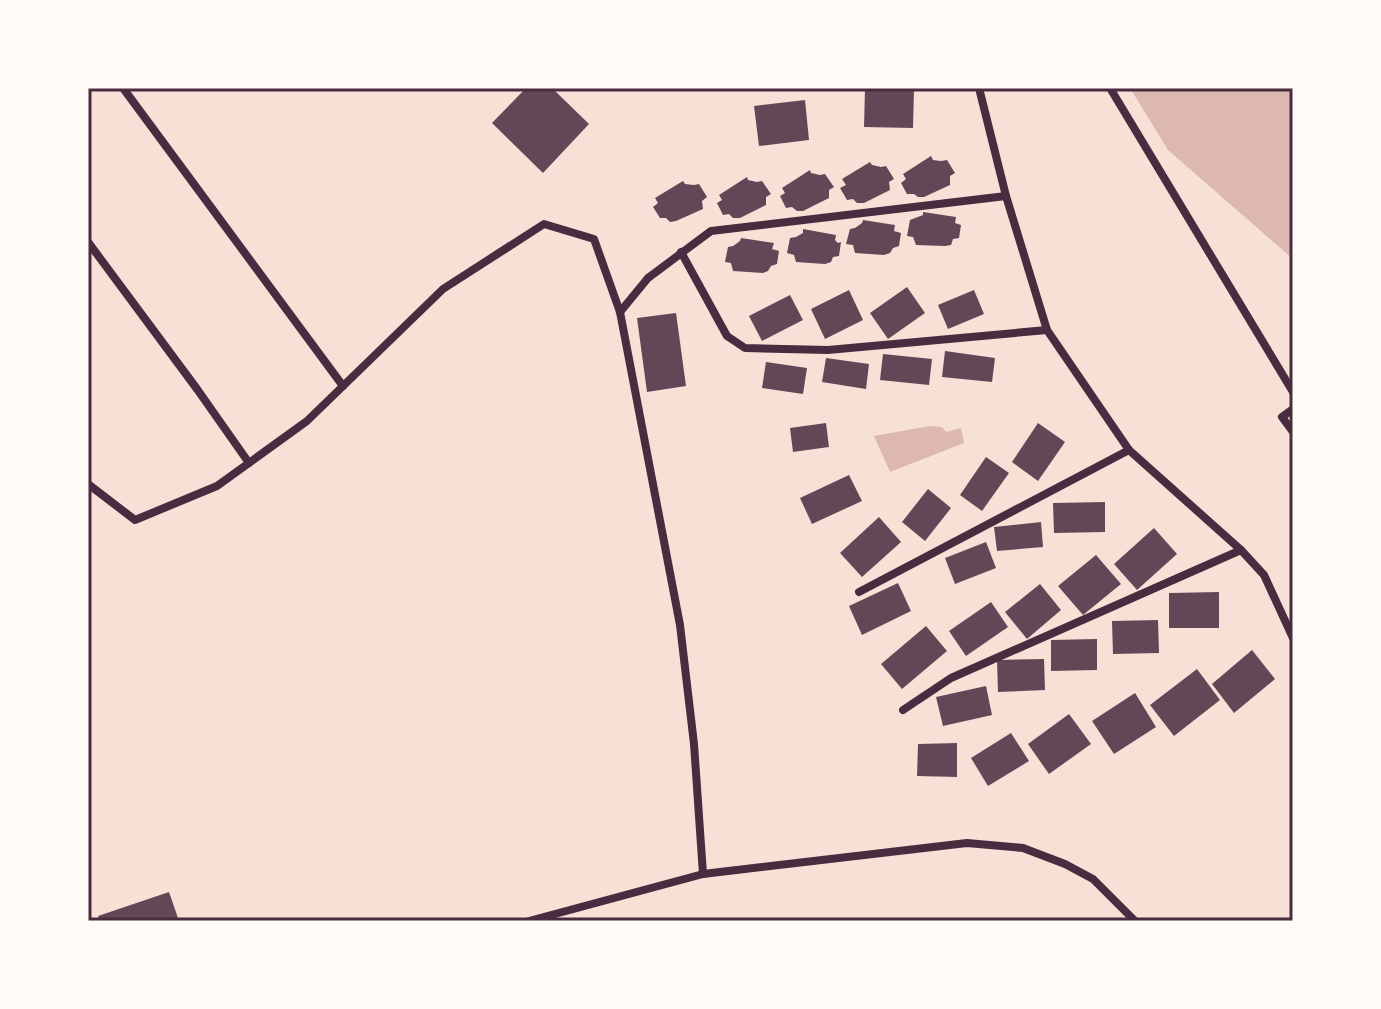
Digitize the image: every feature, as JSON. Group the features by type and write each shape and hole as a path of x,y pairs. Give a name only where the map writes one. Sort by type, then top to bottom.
{"street":[{"path":"123,88 343,386"},
{"path":"979,88 1006,196 1047,330 1129,450 1241,550 1264,575 1293,638"},
{"path":"1110,88 1293,392"},
{"path":"620,312 648,278 711,231 1006,196"},
{"path":"88,484 135,520 217,486 307,421 443,289 544,224 594,239 620,312 680,625 694,744 703,874"},
{"path":"88,242 249,463"},
{"path":"681,252 727,336 745,348 828,350 1047,330"},
{"path":"1293,409 1282,417 1293,432"},
{"path":"859,592 1129,450"},
{"path":"903,710 951,678 1241,550"},
{"path":"529,921 703,874 967,843 1023,848 1065,864 1093,879 1135,921"}],"shaded area":[{"path":"1130,88 1293,88 1293,259 1168,150"},
{"path":"930,426 942,427 946,432 961,428 964,443 890,472 874,436"}],"building":[{"path":"526,88 552,88 589,124 543,173 492,123"},
{"path":"865,88 914,89 913,128 864,127"},
{"path":"805,100 809,140 759,146 754,106"},
{"path":"931,156 933,160 947,160 955,173 950,176 950,185 924,197 907,194 901,183 906,179 903,174"},
{"path":"870,162 872,165 886,166 894,179 889,182 890,190 864,203 847,200 840,188 846,185 842,179"},
{"path":"810,170 811,173 825,174 834,187 829,190 829,198 803,211 786,208 780,196 785,193 782,188"},
{"path":"747,177 748,180 762,181 771,194 766,197 766,205 740,218 723,215 717,203 722,200 719,195"},
{"path":"683,181 685,184 699,184 707,197 702,201 703,209 676,221 660,218 653,207 658,203 655,198"},
{"path":"923,212 956,217 955,223 961,225 959,238 945,246 916,245 913,237 907,236 910,220 923,215"},
{"path":"863,220 895,225 894,231 901,233 899,246 884,255 855,253 853,245 846,244 850,229"},
{"path":"803,229 836,235 835,240 841,242 839,256 825,264 796,262 794,255 787,253 790,238 803,233"},
{"path":"741,238 774,243 772,249 779,251 777,264 763,273 733,271 731,263 725,262 728,247"},
{"path":"907,287 925,313 888,339 870,313"},
{"path":"849,290 863,320 825,339 811,309"},
{"path":"974,290 984,314 948,329 938,305"},
{"path":"790,295 803,320 762,341 749,316"},
{"path":"676,313 686,386 647,392 637,318"},
{"path":"945,351 995,358 992,382 942,377"},
{"path":"883,354 932,359 929,385 880,380"},
{"path":"826,358 869,364 866,389 822,382"},
{"path":"766,362 807,368 803,394 762,388"},
{"path":"826,423 829,447 793,452 790,428"},
{"path":"1038,423 1065,442 1038,481 1012,462"},
{"path":"986,457 1009,473 982,511 960,495"},
{"path":"849,475 862,501 812,524 800,498"},
{"path":"928,489 951,508 925,541 902,522"},
{"path":"1105,502 1105,532 1054,533 1053,503"},
{"path":"879,517 901,542 862,577 840,553"},
{"path":"1041,522 1043,547 997,551 994,527"},
{"path":"1154,528 1177,554 1137,590 1114,564"},
{"path":"986,542 996,568 955,584 945,558"},
{"path":"1096,555 1121,584 1083,615 1058,586"},
{"path":"898,583 911,611 862,635 849,606"},
{"path":"1040,584 1061,610 1027,639 1005,612"},
{"path":"1219,592 1219,628 1169,628 1169,593"},
{"path":"991,602 1008,627 966,656 949,631"},
{"path":"1158,620 1159,653 1113,654 1112,621"},
{"path":"926,626 947,651 902,689 881,664"},
{"path":"1097,639 1097,670 1051,671 1051,640"},
{"path":"1252,650 1275,679 1234,713 1212,684"},
{"path":"1044,659 1045,690 998,692 997,660"},
{"path":"1197,669 1220,700 1174,736 1150,705"},
{"path":"986,686 992,715 943,726 936,697"},
{"path":"1135,693 1156,727 1114,754 1092,721"},
{"path":"1069,714 1091,744 1049,774 1028,744"},
{"path":"1011,733 1029,761 988,786 971,758"},
{"path":"957,743 957,777 917,776 918,744"},
{"path":"169,892 179,921 100,921 98,916"}]}
